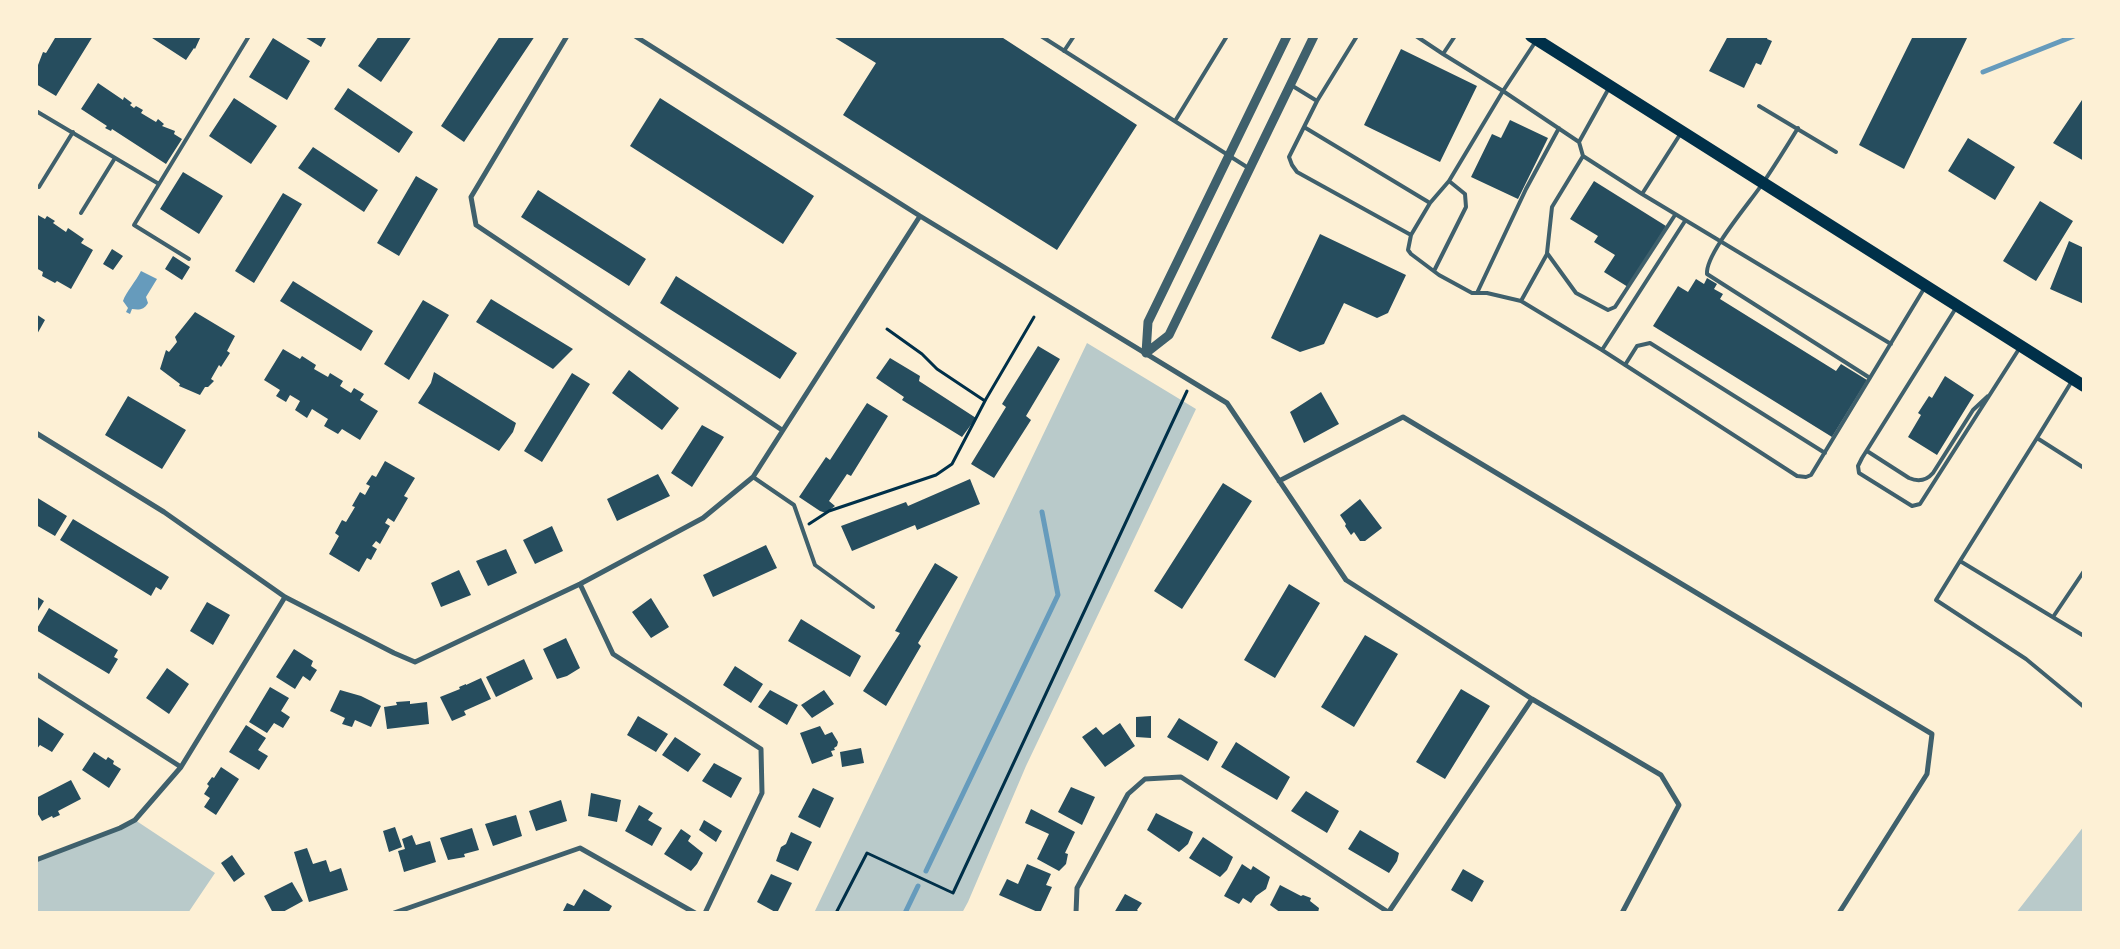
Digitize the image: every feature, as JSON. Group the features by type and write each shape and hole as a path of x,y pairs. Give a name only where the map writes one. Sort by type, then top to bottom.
{"main road":[{"path":"1534,38 2078,383"}],"street":[{"path":"567,36 471,197 476,225 782,430"},
{"path":"635,36 920,216 1227,403 1346,580 1532,700 1661,775 1679,805 1622,913"},
{"path":"1146,353 1148,322 1287,36"},
{"path":"1146,353 1169,335 1314,36"},
{"path":"36,433 164,512 285,597 415,662 580,584 704,518 753,476 920,216"},
{"path":"1279,480 1403,417 1932,734 1927,774 1839,913"},
{"path":"580,584 614,654 761,748 762,793 705,913"},
{"path":"36,860 120,828 135,820 181,767 285,597"},
{"path":"36,674 181,767"},
{"path":"1076,913 1077,888 1128,794 1145,779 1181,778 1388,912 1532,700"},
{"path":"394,913 580,848 695,913"}],"lane":[{"path":"189,259 134,225 249,36"},
{"path":"1041,36 1250,169"},
{"path":"1064,51 1074,36"},
{"path":"1175,121 1227,36"},
{"path":"1357,36 1317,101 1289,157 1297,172 1411,235"},
{"path":"1416,36 1579,142 1583,156 1675,215 1891,344"},
{"path":"1443,54 1455,36"},
{"path":"1534,38 1449,181 1430,203 1411,235 1408,250 1434,271 1472,293 1487,293 1521,300 1797,476 1806,477 1811,475 1926,286"},
{"path":"1290,84 1317,101"},
{"path":"1579,142 1610,86"},
{"path":"1759,106 1836,152"},
{"path":"36,111 159,184"},
{"path":"1304,127 1430,203"},
{"path":"1477,293 1526,189 1559,128"},
{"path":"1798,128 1763,183 1721,242 1706,269 1709,277 1870,378"},
{"path":"39,187 73,132"},
{"path":"1642,194 1682,132"},
{"path":"1521,300 1547,253 1552,207 1583,156"},
{"path":"81,213 115,158"},
{"path":"1434,271 1466,207 1465,194 1449,181"},
{"path":"1547,253 1576,293 1608,310 1615,307 1675,215"},
{"path":"1602,350 1685,221"},
{"path":"1957,306 1858,466 1859,473 1912,506 1920,504 2020,346"},
{"path":"1625,365 1637,346 1650,343 1824,453"},
{"path":"2078,383 2037,438 1936,600 2026,659 2084,707"},
{"path":"1867,451 1909,478 1925,480 1933,473 1979,402 1990,394"},
{"path":"2037,438 2084,468"},
{"path":"753,476 794,505 815,565 873,607"},
{"path":"1960,561 2084,636"},
{"path":"2054,617 2084,570"}],"path":[{"path":"802,529 829,511 936,475 952,464 985,401 1034,317"},
{"path":"887,329 922,354 937,369 985,401"},
{"path":"836,913 867,853 953,893 1192,381"}],"shaded area":[{"path":"1087,343 1196,409 1026,766 968,902 962,913 814,913"},
{"path":"135,820 215,873 188,913 36,913 36,860"},
{"path":"2084,826 2084,913 2016,913"}],"water":[{"path":"141,271 157,279 146,297 148,303 145,307 132,309 130,314 126,312 128,308 123,301"}],"building":[{"path":"52,36 93,36 56,96 36,84 36,64 38,65 43,52 46,53 55,38"},
{"path":"149,36 201,36 195,49 186,60"},
{"path":"303,36 327,36 321,47"},
{"path":"379,36 412,36 381,82 358,66"},
{"path":"500,36 535,36 464,142 441,126"},
{"path":"832,36 1000,36 1137,125 1057,250 843,115 876,63"},
{"path":"1728,36 1768,36 1767,39 1772,41 1761,65 1756,63 1744,88 1709,71"},
{"path":"1913,36 1968,36 1904,169 1859,145"},
{"path":"273,38 310,61 287,100 249,77"},
{"path":"1401,49 1477,86 1440,162 1364,125"},
{"path":"98,83 123,100 124,97 132,103 130,105 143,110 141,113 156,122 158,119 164,124 162,126 175,131 174,134 182,139 166,164 112,129 111,131 105,128 107,126 81,109"},
{"path":"348,88 413,132 399,153 334,109"},
{"path":"2084,97 2084,161 2053,143"},
{"path":"234,98 277,126 251,164 209,136"},
{"path":"660,98 814,196 783,244 630,146"},
{"path":"1510,120 1548,138 1518,199 1471,177 1492,134 1501,138"},
{"path":"1968,138 2015,167 1995,200 1948,171"},
{"path":"313,147 378,190 364,212 298,168"},
{"path":"183,172 223,196 199,234 160,209"},
{"path":"416,176 438,189 399,256 377,243"},
{"path":"1594,181 1666,226 1628,287 1604,272 1615,255 1594,242 1598,236 1570,219"},
{"path":"538,190 646,259 629,286 521,217"},
{"path":"283,193 302,204 254,283 235,271"},
{"path":"2040,201 2073,221 2036,281 2003,261"},
{"path":"36,214 45,219 47,216 66,232 68,228 84,239 81,243 93,250 71,289 57,281 55,283 42,276 43,272 36,268"},
{"path":"1320,234 1406,275 1388,313 1377,318 1344,303 1324,344 1300,352 1271,338"},
{"path":"2069,241 2084,248 2084,304 2050,289"},
{"path":"112,249 123,256 113,270 103,264"},
{"path":"173,256 190,267 182,280 165,269"},
{"path":"676,276 797,353 780,379 660,303"},
{"path":"1707,278 1717,284 1714,289 1723,294 1720,299 1836,371 1841,364 1867,380 1832,437 1653,326 1678,286 1688,292 1696,279 1704,284"},
{"path":"293,281 373,331 361,351 280,301"},
{"path":"491,299 573,349 553,369 476,322"},
{"path":"423,300 449,315 409,380 384,364"},
{"path":"195,312 235,336 227,351 230,353 221,367 219,365 211,379 214,381 208,387 205,387 200,395 179,386 180,384 160,369 166,350 169,352 177,342 175,337"},
{"path":"36,314 45,320 36,336"},
{"path":"1038,346 1060,359 1026,416 1031,420 994,478 971,464 1006,407 1002,404"},
{"path":"283,349 300,359 302,356 316,365 314,369 328,377 330,373 343,381 340,386 351,393 354,388 364,394 360,400 378,411 360,440 342,429 338,434 324,426 328,419 312,409 307,418 295,410 300,401 290,395 286,402 276,396 280,390 264,380"},
{"path":"890,358 920,376 919,381 976,418 962,437 902,400 904,397 876,378"},
{"path":"629,370 679,408 662,430 612,393"},
{"path":"434,372 516,423 513,432 499,451 418,403 431,383"},
{"path":"572,373 590,384 542,462 524,451"},
{"path":"1945,376 1974,395 1937,455 1908,437 1921,415 1918,413 1929,396 1932,398"},
{"path":"1321,392 1339,424 1304,443 1290,412"},
{"path":"128,396 186,430 162,469 105,435"},
{"path":"867,403 888,416 851,476 847,474 829,501 835,506 826,513 820,511 799,497 826,457 830,460"},
{"path":"702,425 724,437 692,487 671,473"},
{"path":"385,461 415,478 404,496 408,498 394,522 388,518 385,523 390,526 380,544 376,541 372,546 377,549 371,560 367,558 359,572 329,554 339,536 335,533 342,520 346,522 355,507 352,506 360,492 365,495 370,486 366,484 372,475 376,477"},
{"path":"658,474 670,496 617,521 607,499"},
{"path":"970,479 980,504 917,530 915,525 852,551 841,526 906,502 908,506"},
{"path":"1223,483 1252,501 1182,609 1154,591"},
{"path":"36,497 67,516 55,536 36,525"},
{"path":"1360,499 1382,528 1365,541 1360,541 1354,532 1351,535 1340,515"},
{"path":"73,519 169,577 161,590 156,587 151,596 60,540"},
{"path":"552,526 563,551 535,564 523,540"},
{"path":"766,545 777,568 713,597 703,575"},
{"path":"506,549 517,573 488,586 476,561"},
{"path":"935,563 958,577 918,643 921,646 886,706 863,691 900,633 895,631"},
{"path":"459,570 471,595 441,607 431,583"},
{"path":"1289,584 1320,603 1275,678 1244,660"},
{"path":"36,596 44,601 36,614"},
{"path":"651,598 669,627 651,638 632,612"},
{"path":"207,602 230,615 213,645 190,631"},
{"path":"49,608 118,650 114,657 118,659 109,674 36,630"},
{"path":"801,619 861,656 850,677 788,641"},
{"path":"1365,635 1398,654 1354,727 1321,707"},
{"path":"566,638 580,668 567,676 557,679 543,649"},
{"path":"294,649 313,661 311,666 317,670 310,681 303,676 295,689 276,677"},
{"path":"524,659 533,679 496,697 486,677"},
{"path":"735,666 763,684 751,703 723,685"},
{"path":"167,668 189,684 169,714 146,698"},
{"path":"481,678 491,699 464,711 466,715 452,721 440,697"},
{"path":"270,687 289,698 281,711 290,717 283,728 274,723 267,733 249,722"},
{"path":"1461,689 1490,706 1445,779 1416,762"},
{"path":"340,690 361,696 381,706 371,727 355,720 352,727 342,724 345,718 330,711"},
{"path":"770,690 798,705 787,725 758,707"},
{"path":"824,690 834,704 812,718 801,705"},
{"path":"410,701 410,704 427,702 429,724 387,729 384,707 397,705 396,702"},
{"path":"36,716 64,734 52,752 40,745 36,750"},
{"path":"638,716 668,734 656,752 627,735"},
{"path":"1151,716 1151,738 1136,737 1136,717"},
{"path":"1179,718 1218,742 1208,761 1167,737"},
{"path":"1120,723 1135,746 1105,767 1082,737 1096,727 1103,735"},
{"path":"246,725 266,738 258,750 268,756 259,770 229,752"},
{"path":"820,726 825,735 832,732 838,742 834,748 835,750 831,751 833,756 812,764 800,733"},
{"path":"675,737 701,754 688,772 662,755"},
{"path":"1236,742 1290,777 1277,800 1221,767"},
{"path":"861,748 864,763 842,767 840,752"},
{"path":"94,752 106,760 108,757 114,761 113,764 121,769 109,788 82,770"},
{"path":"714,763 742,778 731,798 702,781"},
{"path":"221,767 239,779 216,815 204,807 210,798 204,794 209,786 207,784 212,777 214,778"},
{"path":"71,780 81,799 58,811 60,815 53,818 52,816 42,821 36,811 36,798"},
{"path":"1071,787 1095,797 1082,825 1058,812"},
{"path":"813,788 834,798 820,828 798,817"},
{"path":"1306,791 1339,811 1327,833 1291,811"},
{"path":"591,793 621,800 617,822 588,816"},
{"path":"561,800 567,821 536,831 529,811"},
{"path":"639,805 653,813 648,820 662,828 652,846 625,831"},
{"path":"1031,809 1075,832 1065,853 1068,854 1066,864 1059,871 1037,859 1049,834 1025,823"},
{"path":"1156,813 1193,832 1188,844 1179,852 1147,830"},
{"path":"516,815 522,836 493,846 485,824"},
{"path":"704,820 722,831 716,842 699,830"},
{"path":"395,827 402,847 389,852 383,831"},
{"path":"472,828 479,850 464,854 465,857 448,860 440,838"},
{"path":"681,829 691,836 688,841 703,853 691,871 664,854"},
{"path":"1360,830 1399,853 1397,861 1389,873 1348,849"},
{"path":"791,832 812,842 798,871 776,861 781,847 786,844"},
{"path":"412,835 416,845 430,841 436,862 404,872 398,851 405,849 402,839"},
{"path":"1203,837 1233,857 1227,870 1220,877 1189,858"},
{"path":"307,848 313,864 326,860 330,872 341,868 348,890 309,902 294,852"},
{"path":"232,855 245,874 234,882 221,863"},
{"path":"1027,864 1051,874 1046,885 1052,887 1040,913 999,895 1007,879 1018,884"},
{"path":"1242,864 1251,870 1253,866 1270,877 1266,889 1256,896 1251,903 1243,898 1239,904 1224,896"},
{"path":"1463,869 1484,881 1472,902 1451,890"},
{"path":"771,874 792,883 777,913 757,902"},
{"path":"292,882 303,901 281,913 273,913 264,896"},
{"path":"1280,885 1301,896 1311,898 1310,901 1319,908 1318,913 1281,913 1270,905"},
{"path":"584,889 612,906 608,913 562,913 567,903 574,906"},
{"path":"1125,894 1142,903 1137,910 1140,913 1114,913"}],"waterway":[{"path":"1983,72 2074,36"},
{"path":"926,871 1058,595 1042,512"},
{"path":"905,913 918,886"}]}
